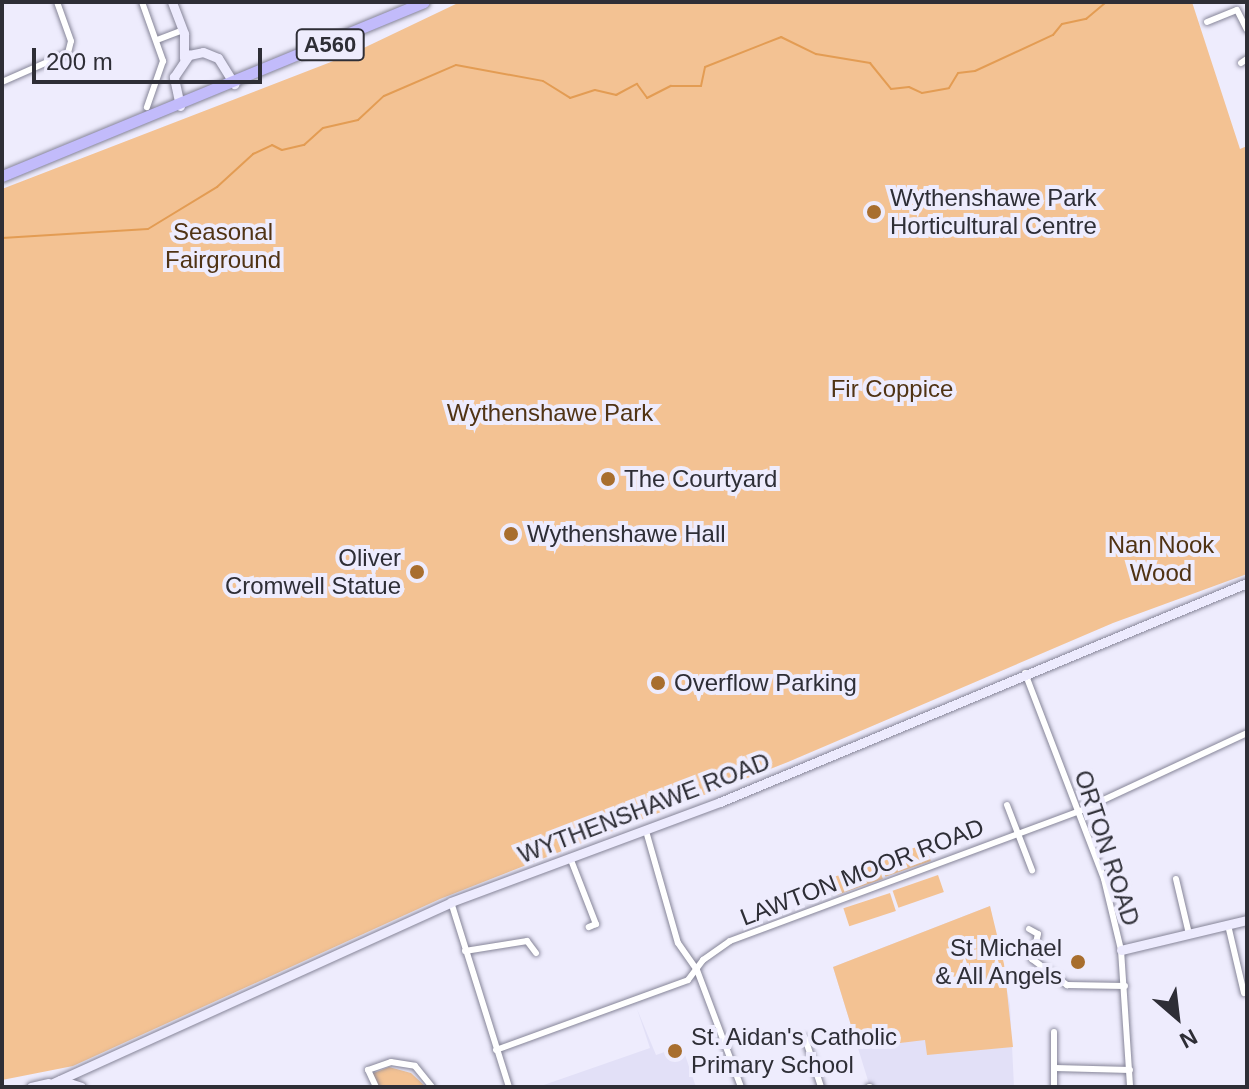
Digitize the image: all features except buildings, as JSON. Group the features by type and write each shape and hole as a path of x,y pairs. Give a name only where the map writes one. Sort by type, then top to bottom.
{"highway":[{"name":"A560","path":"2,176 234,84 424,2"}],"main road":[{"path":"172,2 183,32 198,52 218,58 234,84"},
{"path":"180,106 174,77 184,58 183,32"},
{"path":"184,58 198,52"},
{"name":"WYTHENSHAWE ROAD","path":"44,1087 451,902 646,831 1247,583"},
{"path":"1121,950 1247,920"},
{"path":"60,1080 81,1087"},
{"name":"WYTHENSHAWE ROAD","path":"31,1087 60,1080"}],"street":[{"path":"2,82 68,53 71,41 57,2"},
{"path":"142,2 163,65 147,107"},
{"path":"1207,22 1247,7"},
{"path":"1237,10 1247,30"},
{"path":"157,40 183,32"},
{"name":"ORTON ROAD","path":"1025,673 1080,810 1121,950 1130,1087"},
{"name":"LAWTON MOOR ROAD","path":"496,1050 688,980 730,941 1080,810 1247,733"},
{"path":"1007,805 1032,870"},
{"path":"646,831 678,943 697,970 741,1087"},
{"path":"571,860 596,924"},
{"path":"1176,879 1189,934"},
{"path":"451,902 509,1087"},
{"path":"1228,925 1244,993"},
{"path":"1029,929 1038,934 1032,959 1067,985 1125,986"},
{"path":"465,951 527,941 536,953"},
{"path":"1054,1032 1054,1087"},
{"path":"805,1038 821,1087"},
{"path":"376,1087 368,1070 391,1062 415,1066 432,1087"},
{"path":"1055,1068 1130,1070"}],"shaded area":[{"path":"990,906 1010,1005 1014,1087 870,1087 833,967"},
{"name":"St. Aidan's Catholic Primary School","path":"637,1009 656,1055 682,1046 696,1087 538,1087 650,1048"}],"green space":[{"name":"Wythenshawe Park","path":"460,2 1192,2 1240,149 1247,146 1247,574 1113,623 788,762 440,899 73,1066 2,1080 2,189 349,55"},
{"path":"925,844 931,861 885,877 880,860"},
{"path":"877,862 883,879 837,895 832,878"},
{"path":"938,875 944,892 898,908 893,891"},
{"path":"890,893 896,911 849,926 843,908"},
{"path":"990,906 1004,964 1013,1047 927,1055 925,1040 858,1048 833,967"},
{"path":"389,1067 411,1073 426,1087 378,1087 371,1074"}],"waterway":[{"path":"2,238 148,229 217,187 253,154 272,145 282,150 304,145 323,128 358,120 384,96 456,65 543,81 570,98 595,90 616,95 637,84 647,98 671,86 701,86 705,67 781,37 816,54 870,63 891,89 909,87 922,93 949,88 958,73 975,71 1053,35 1062,24 1086,19 1106,2"}],"place":[{"name":"Wythenshawe Park Horticultural Centre","path":"874,212"},
{"name":"The Courtyard","path":"608,479"},
{"name":"Wythenshawe Hall","path":"511,534"},
{"name":"Oliver Cromwell Statue","path":"417,572"},
{"name":"Overflow Parking","path":"658,683"},
{"name":"St Michael & All Angels","path":"1078,962"},
{"name":"St. Aidan's Catholic Primary School","path":"675,1051"}],"park label":[{"name":"Seasonal Fairground","path":"223,246"},
{"name":"Fir Coppice","path":"892,389"},
{"name":"Nan Nook Wood","path":"1161,559"}]}
